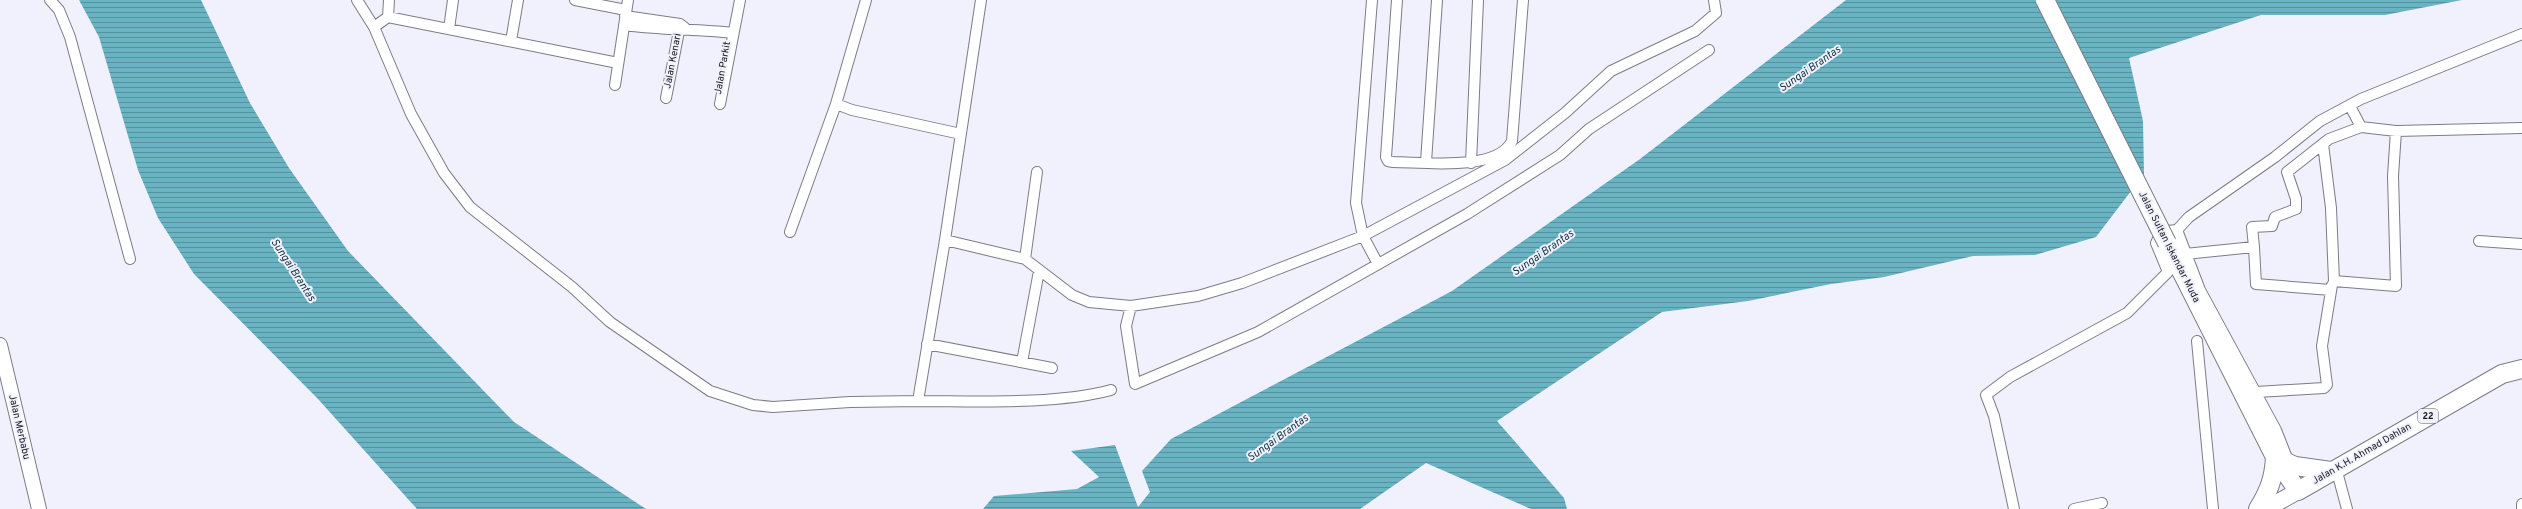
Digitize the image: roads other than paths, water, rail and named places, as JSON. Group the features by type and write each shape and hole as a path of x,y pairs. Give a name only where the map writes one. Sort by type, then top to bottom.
{"highway":[{"name":"Jalan Sultan Iskandar Muda","path":"2045,0 2172,236 2298,491"},
{"name":"Jalan K.H. Ahmad Dahlan","path":"2298,491 2502,374 2522,369"},
{"path":"2258,509 2268,493 2282,460 2311,469 2334,470"}],"main road":[{"name":"Jalan Merbabu","path":"0,344 39,509"},
{"name":"Jalan K.H. Ahmad Dahlan","path":"2266,509 2298,491"}],"street":[{"path":"50,0 59,10 70,37 130,259"},
{"path":"357,0 374,27 411,114 444,173 470,207 572,287 610,322 710,391 753,405 773,407 850,402 988,402 1093,395 1111,390"},
{"path":"388,17 389,0"},
{"path":"449,29 453,0"},
{"path":"511,41 518,0"},
{"path":"575,0 681,28 731,33"},
{"path":"718,104 731,33 740,0"},
{"path":"790,232 836,104 866,0"},
{"path":"918,401 945,240 981,0"},
{"path":"1372,0 1356,202 1363,236 1378,264"},
{"path":"1398,0 1386,157 1388,161 1393,162 1471,163 1501,152 1509,147 1512,141 1523,0"},
{"path":"1426,162 1437,0"},
{"path":"1471,163 1478,0"},
{"path":"945,240 1025,259 1039,271 1078,298 1089,302 1131,306 1198,296 1242,283 1363,236 1505,160 1565,113 1616,68 1695,31 1716,13 1714,0"},
{"path":"615,85 626,13"},
{"path":"374,27 388,17 618,63"},
{"name":"Jalan Kenari","path":"666,98 681,28"},
{"path":"2172,236 2189,217 2275,157 2320,121 2361,99 2522,34"},
{"path":"1131,306 1126,326 1135,384 1258,332 1467,214 1560,155 1589,128 1709,50"},
{"path":"836,104 852,110 961,134"},
{"path":"2350,106 2362,127"},
{"path":"2331,290 2256,284 2252,228 2272,226 2275,217 2296,209 2296,199 2288,172 2329,139 2362,127 2396,131 2522,128"},
{"path":"2332,279 2337,283 2396,286 2393,176 2396,131"},
{"path":"2256,392 2324,388 2326,385 2322,346 2332,279 2331,208 2323,144"},
{"path":"1025,259 1037,172"},
{"path":"2014,509 1994,416 1986,395 2010,377 2127,313 2168,272 2157,240 2167,231 2185,254 2200,290 2276,430 2282,460"},
{"path":"2480,241 2522,244"},
{"path":"2185,254 2254,247"},
{"path":"1022,362 1039,271"},
{"path":"2197,341 2214,509"},
{"path":"928,344 1052,368"},
{"path":"2334,470 2347,509"},
{"path":"2074,509 2102,503"},
{"path":"2522,504 2522,509"}],"water":[{"name":"Sungai Brantas","path":"79,0 201,0 250,103 289,168 348,251 514,422 646,509 417,509 318,399 194,274 158,218 138,170 99,37"},
{"name":"Sungai Brantas","path":"1846,0 2462,0 2385,15 2261,15 2129,58 2143,121 2144,174 2096,237 2035,255 1973,256 1884,277 1831,284 1748,301 1662,312 1497,421 1564,498 1567,509 1531,509 1426,463 1360,509 983,509 994,496 1077,489 1099,477 1071,451 1115,445 1138,507 1150,492 1142,471 1171,439 1452,291 1640,159"}]}
